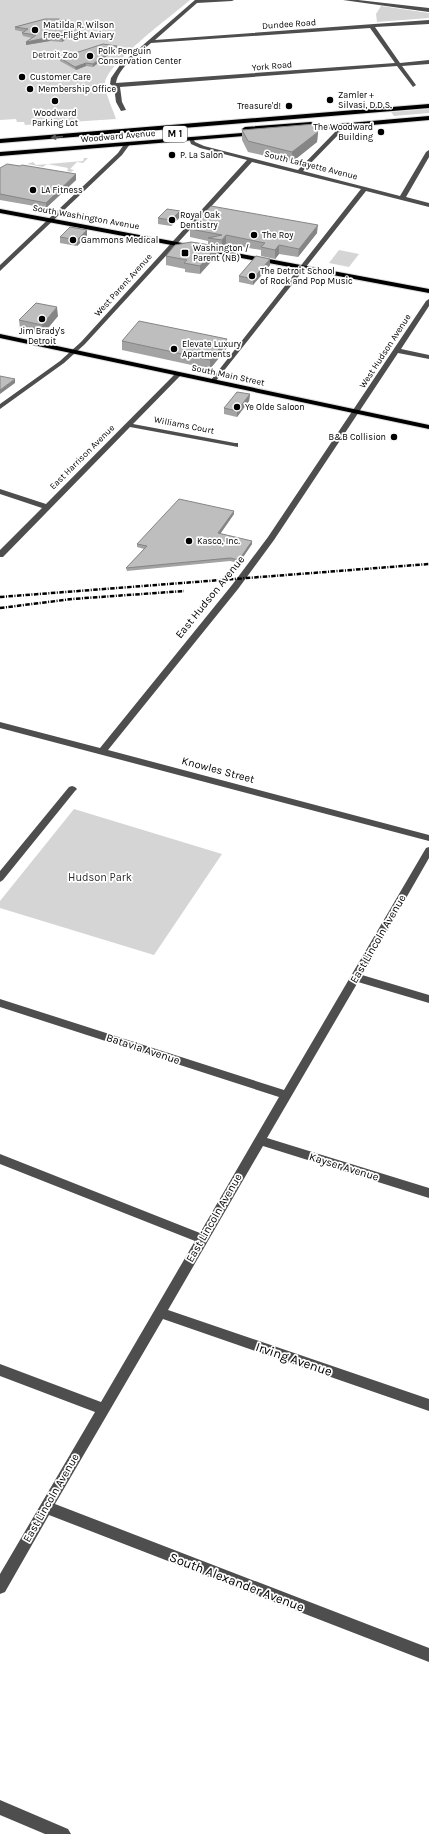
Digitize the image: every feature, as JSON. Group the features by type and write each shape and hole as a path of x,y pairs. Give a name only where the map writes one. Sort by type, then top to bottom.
{"main road":[{"name":"Woodward Avenue","path":"0,134 429,105"},
{"name":"Woodward Avenue","path":"0,141 429,105"},
{"name":"Woodward Avenue","path":"0,154 191,139 429,117"},
{"name":"Woodward Avenue","path":"0,148 429,117"},
{"name":"South Washington Avenue","path":"0,211 429,291"},
{"name":"South Main Street","path":"0,336 429,427"}],"street":[{"path":"123,110 119,102 117,86 113,83 117,71 197,1 232,0"},
{"path":"345,0 376,2 429,10"},
{"name":"Dundee Road","path":"150,42 429,22"},
{"path":"372,26 413,85"},
{"name":"York Road","path":"117,86 429,62"},
{"path":"299,172 338,132 338,126"},
{"name":"South Lafayette Avenue","path":"191,139 193,143 202,147 429,204"},
{"path":"0,269 124,150 127,144"},
{"path":"402,198 429,152"},
{"name":"West Parent Avenue","path":"0,407 74,352 251,159"},
{"path":"213,381 365,188"},
{"name":"West Hudson Avenue","path":"356,411 429,301"},
{"path":"396,350 429,357"},
{"name":"East Harrison Avenue","path":"0,554 178,374"},
{"name":"East Hudson Avenue","path":"102,752 251,566 286,517 356,411"},
{"name":"Williams Court","path":"129,424 234,445"},
{"path":"0,491 46,507"},
{"name":"Knowles Street","path":"0,725 429,838"},
{"path":"0,878 72,789"},
{"name":"East Lincoln Avenue","path":"0,1587 429,850"},
{"path":"355,977 429,999"},
{"name":"Batavia Avenue","path":"0,1004 286,1096"},
{"name":"Kayser Avenue","path":"260,1140 429,1193"},
{"path":"0,1159 202,1239"},
{"name":"Irving Avenue","path":"160,1312 178,1320 429,1405"},
{"path":"0,1370 103,1409"},
{"name":"South Alexander Avenue","path":"46,1507 429,1655"},
{"path":"0,1806 63,1834"}],"green space":[{"name":"Detroit Zoo","path":"0,0 190,0 128,52 109,74 105,86 107,96 116,119 25,125 24,122 17,122 16,119 0,120"},
{"path":"381,6 429,13 429,18 377,22 376,14"},
{"path":"429,109 429,113 394,116 391,112"},
{"path":"84,158 88,158 83,163 77,162 70,169 74,170 71,172 67,171 68,168 47,164 83,161"},
{"path":"33,162 36,165 47,164 43,167 27,164"},
{"path":"339,250 359,254 349,267 329,263"},
{"name":"Hudson Park","path":"74,809 222,854 154,955 0,908 0,901"}],"building":[{"path":"45,19 69,21 83,34 70,32 62,39 50,37 26,42 36,35 22,33 28,29 15,27"},
{"name":"Polk Penguin Conservation Center","path":"103,44 117,46 93,64 86,63 75,67 60,58"},
{"path":"315,124 318,132 292,152 248,141 242,130"},
{"name":"LA Fitness","path":"7,164 76,174 46,203 0,194 0,168"},
{"name":"The Roy","path":"211,206 318,225 299,249 279,245 275,250 261,247 265,243 226,235 222,240 208,238 222,235 190,229"},
{"path":"167,209 180,211 171,220 158,218"},
{"path":"70,227 87,230 77,240 60,237"},
{"path":"191,242 217,246 200,266 184,263 187,260 166,256 175,245"},
{"path":"256,256 270,259 253,279 239,276"},
{"path":"36,303 57,307 42,325 19,320"},
{"path":"139,321 227,339 210,360 122,341"},
{"path":"0,376 15,379 0,390"},
{"path":"237,392 250,394 237,411 224,408"},
{"name":"Kasco, Inc.","path":"179,499 234,511 218,533 252,541 239,560 230,558 126,568 147,546 137,544"}],"railway":[{"path":"0,597 429,564"},
{"path":"0,608 72,599 184,591"}],"place":[{"name":"Matilda R. Wilson Free-Flight Aviary","path":"35,30"},
{"name":"Polk Penguin Conservation Center","path":"90,56"},
{"name":"Customer Care","path":"22,77"},
{"name":"Membership Office","path":"30,89"},
{"name":"Zamler + Silvasi, D.D.S.","path":"330,100"},
{"name":"Woodward Parking Lot","path":"55,101"},
{"name":"Treasure'd!","path":"289,106"},
{"name":"The Woodward Building","path":"381,132"},
{"name":"P. La Salon","path":"172,155"},
{"name":"LA Fitness","path":"33,190"},
{"name":"Royal Oak Dentistry","path":"172,220"},
{"name":"The Roy","path":"254,235"},
{"name":"Gammons Medical","path":"73,240"},
{"name":"Washington / Parent (NB)","path":"185,253"},
{"name":"The Detroit School of Rock and Pop Music","path":"252,276"},
{"name":"Jim Brady's Detroit","path":"42,319"},
{"name":"Elevate Luxury Apartments","path":"174,349"},
{"name":"Ye Olde Saloon","path":"237,407"},
{"name":"B&B Collision","path":"394,437"},
{"name":"Kasco, Inc.","path":"189,541"}]}
